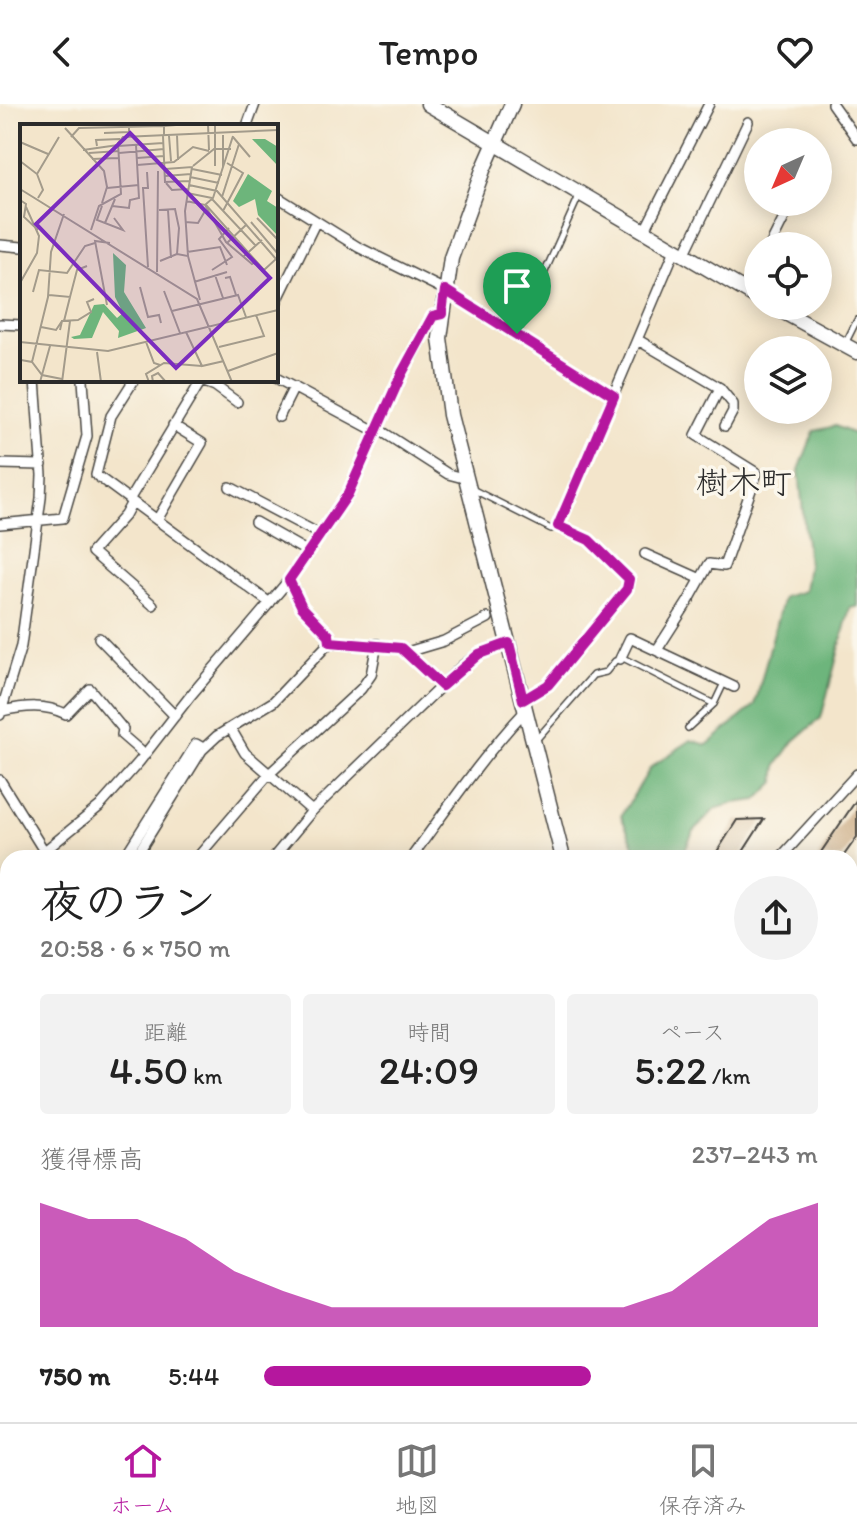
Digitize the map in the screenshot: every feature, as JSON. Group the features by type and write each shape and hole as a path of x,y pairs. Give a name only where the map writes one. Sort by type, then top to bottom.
{"street":[{"path":"248,124 255,104"},
{"path":"428,104 744,289"},
{"path":"512,104 451,258 440,338 450,415 561,850"},
{"path":"644,232 709,104"},
{"path":"832,104 857,139"},
{"path":"558,526 679,252 748,122"},
{"path":"278,197 358,247 445,290 614,396"},
{"path":"278,299 316,221"},
{"path":"0,245 20,247"},
{"path":"45,850 100,806 289,580 348,494 418,342 433,316 442,314"},
{"path":"799,320 850,348"},
{"path":"0,324 20,325"},
{"path":"638,340 720,388 733,404 725,426"},
{"path":"278,379 378,431 468,484"},
{"path":"1,713 21,646 38,520 42,465 35,382"},
{"path":"0,524 63,518 87,436 83,382"},
{"path":"133,382 111,416 96,475 270,603"},
{"path":"153,605 92,552 125,515 199,382"},
{"path":"205,382 237,402"},
{"path":"279,417 294,387"},
{"path":"657,650 709,564 724,566 757,473 696,435 720,388"},
{"path":"157,520 202,443 173,425"},
{"path":"0,464 42,465"},
{"path":"230,487 321,535"},
{"path":"255,522 308,552"},
{"path":"645,554 701,579"},
{"path":"289,580 302,607 329,635 330,642"},
{"path":"407,652 444,641 488,618"},
{"path":"99,638 175,716"},
{"path":"620,659 630,638 734,687"},
{"path":"140,850 203,748 273,702 330,642 401,648 442,686"},
{"path":"280,850 312,811 442,686 479,654 509,643"},
{"path":"204,850 268,775 361,689 371,675 377,644"},
{"path":"1,713 26,706 54,708 66,714 90,689 123,729 122,735 145,755"},
{"path":"417,850 460,787 524,705"},
{"path":"231,729 245,753 312,811"},
{"path":"129,850 185,759 196,744 203,748"},
{"path":"787,850 857,774"},
{"path":"0,780 38,850"}],"lane":[{"path":"517,334 580,194"},
{"path":"850,348 857,320"},
{"path":"468,484 551,529 558,526 589,540 629,579 627,589 548,685 524,705"},
{"path":"534,742 593,675 606,672 615,661 623,658 714,704"},
{"path":"688,728 714,704 724,682"}],"green space":[{"path":"835,426 857,435 857,607 850,607 821,718 794,741 777,765 775,782 757,800 715,809 693,832 685,850 632,850 634,845 621,816 651,767 691,740 707,745 755,705 783,597 804,591 808,565 799,470 814,431"}],"building":[{"path":"857,799 857,837 848,850 822,850"},
{"path":"764,819 744,850 718,850 737,820"}],"district":[{"name":"樹木町","path":"744,482"}],"route":[{"path":"445,290 517,334 614,396 558,526 589,540 629,579 627,589 548,685 535,696 523,700 509,643 479,654 442,686 401,648 330,642 329,635 302,607 289,580 348,494 418,342 433,316 442,314 445,290"}]}
